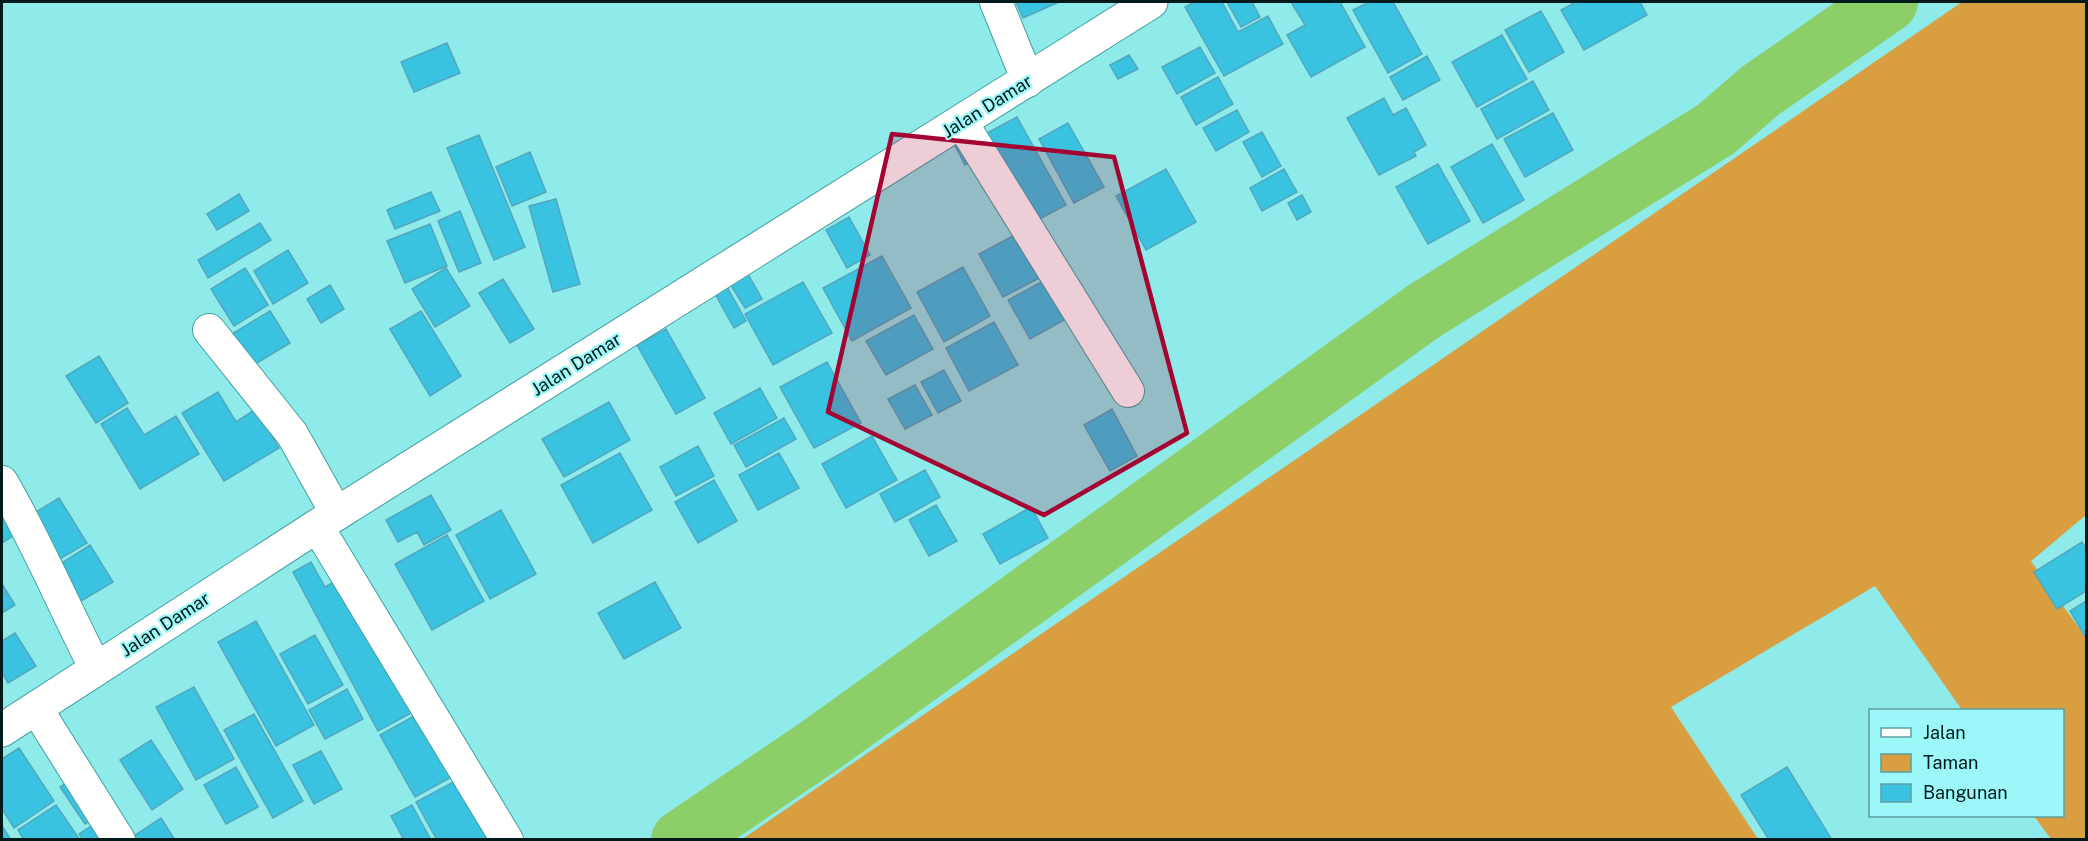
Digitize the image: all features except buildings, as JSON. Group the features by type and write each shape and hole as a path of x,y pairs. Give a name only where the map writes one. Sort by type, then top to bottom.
{"street":[{"path":"996,2 1028,81"},
{"name":"Jalan Damar","path":"2,730 327,520 962,123 1151,2"},
{"path":"962,123 1128,391"},
{"path":"209,330 292,434 327,520 507,840"},
{"path":"2,482 29,528 49,575 96,669"},
{"path":"36,708 119,840"}],"highlighted area":[{"path":"892,134 1114,157 1187,433 1044,515 828,412"}],"green space":[{"path":"1962,2 2086,2 2086,515 2031,561 2086,638 2086,839 2051,839 2035,817 2064,817 2064,709 1961,709 1875,586 1671,707 1758,839 741,840"}],"waterway":[{"path":"681,840 818,747 1424,311 1716,129 1760,91 1888,2"}]}
